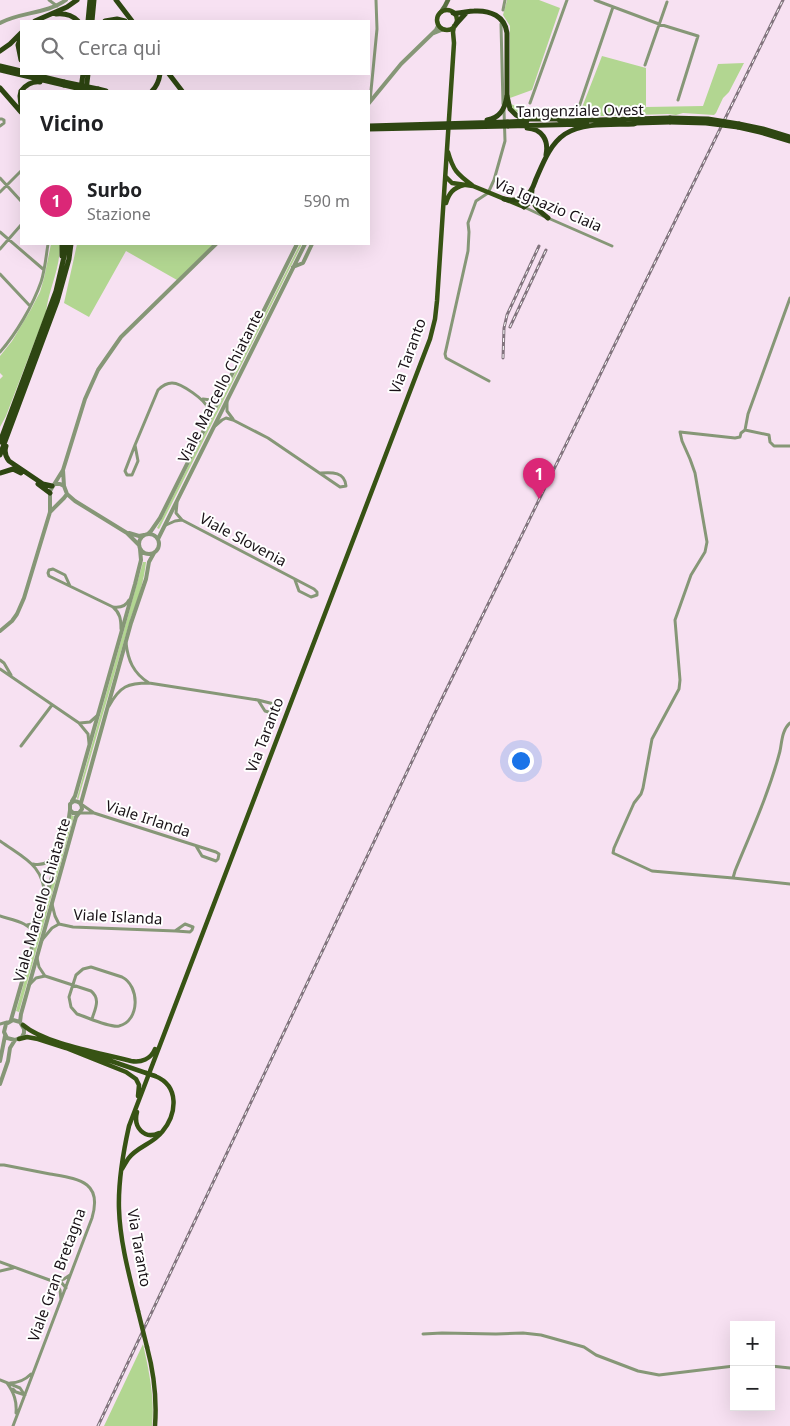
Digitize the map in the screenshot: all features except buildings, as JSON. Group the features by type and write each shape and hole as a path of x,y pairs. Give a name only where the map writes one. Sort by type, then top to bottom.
{"highway":[{"path":"37,20 68,7 77,0"},
{"path":"88,20 90,0"},
{"path":"92,20 94,0"},
{"path":"116,0 131,20"},
{"path":"453,13 480,11 495,14 502,20 505,25 507,39 507,96 510,109 520,118 557,118 562,121"},
{"path":"455,25 467,12"},
{"path":"41,20 61,14 72,16 77,20"},
{"path":"109,20 117,18 122,20"},
{"path":"0,51 20,33"},
{"path":"20,38 18,50 20,57"},
{"path":"0,68 20,71"},
{"path":"0,68 20,73"},
{"path":"28,75 57,82"},
{"path":"34,75 86,90"},
{"path":"45,75 54,77 57,82"},
{"path":"81,90 83,75"},
{"path":"86,90 88,75"},
{"path":"153,90 157,86 160,75"},
{"path":"170,75 181,90"},
{"path":"22,90 32,82 57,82"},
{"path":"64,84 102,90"},
{"path":"0,88 20,111"},
{"path":"454,123 493,119 503,111 507,96"},
{"name":"Tangenziale Ovest","path":"370,128 454,123 508,125 562,121 708,119 763,129 790,137"},
{"name":"Tangenziale Ovest","path":"370,128 670,120"},
{"path":"524,207 529,203 532,189 545,160 557,140 574,129 591,126 634,124 637,122"},
{"path":"508,125 537,130 542,134 547,145 545,160"},
{"name":"Tangenziale Ovest","path":"738,125 790,142"},
{"path":"504,199 515,200 529,196"},
{"path":"529,196 537,209 548,218"},
{"path":"50,308 61,265 62,245"},
{"path":"0,442 50,308 59,281 67,245"},
{"path":"0,455 58,302 69,258 72,253 72,245"},
{"path":"19,405 18,415 5,450 6,457 15,466 43,484 53,485"},
{"path":"0,436 7,422"},
{"path":"0,473 13,469 50,495"}],"main road":[{"name":"Via Taranto","path":"448,0 438,18 438,23 451,36 454,50"},
{"name":"Via Taranto","path":"156,1426 155,1388 121,1234 119,1211 124,1148 129,1126 165,1030 430,338 437,302 454,50 453,32 456,18 448,0"},
{"path":"441,12 447,10 453,13"},
{"path":"445,29 452,28 455,25"},
{"path":"447,148 458,175"},
{"path":"446,176 458,175"},
{"name":"Via Ignazio Ciaia","path":"458,175 473,186 524,207"},
{"name":"Via Ignazio Ciaia","path":"446,176 452,183 473,186"},
{"path":"443,212 450,194 455,188 465,185"},
{"path":"21,1023 39,1035 126,1072 136,1079 139,1084 139,1092 129,1126"},
{"path":"17,1040 27,1037 38,1039 138,1062 145,1060 154,1053 165,1030"},
{"path":"67,1046 155,1076 170,1087 174,1098 172,1111 162,1132 128,1159 121,1173"},
{"path":"139,1100 135,1117 136,1125 140,1131 154,1135 162,1132"}],"street":[{"path":"49,0 57,6"},
{"path":"370,102 377,29 376,0"},
{"path":"503,10 505,0"},
{"path":"530,103 567,0"},
{"path":"595,0 659,24 698,36 678,100"},
{"path":"0,23 15,16 57,6 64,1"},
{"path":"645,65 667,2"},
{"path":"578,107 613,7"},
{"path":"370,102 401,64 437,28 438,23"},
{"path":"489,382 446,358 445,354 468,251 470,232 468,223 476,201 488,193 499,166 505,141 501,24"},
{"path":"430,35 445,29"},
{"path":"372,85 377,88 382,87"},
{"path":"0,119 3,119 4,122 0,126"},
{"path":"0,192 20,172"},
{"path":"0,178 20,200"},
{"name":"Via Ignazio Ciaia","path":"524,207 612,246"},
{"path":"0,249 20,226"},
{"path":"0,232 44,269"},
{"path":"0,352 13,335 38,289 48,245"},
{"path":"0,631 12,621 21,606 50,512 50,495 53,485 63,470 85,399 98,370 121,337 215,245"},
{"name":"Viale Marcello Chiatante","path":"0,1061 5,1034 4,1028 10,1021 35,938 70,810 70,804 75,796 122,633 141,560 140,539 153,528 160,518 296,245"},
{"name":"Viale Marcello Chiatante","path":"0,1084 8,1061 10,1048 24,1033 21,1023 29,986 76,817 82,809 81,804 126,641 146,579 149,562 158,548 158,539 177,499 304,245"},
{"path":"293,267 303,264 312,245"},
{"path":"0,274 30,306"},
{"path":"790,298 748,414 745,430 740,437 680,432 694,473 707,542 691,576 676,620 679,689 652,739 641,794 634,803 613,853 652,871 790,884"},
{"path":"135,446 138,461 132,475 127,475 125,470 158,390 164,385 172,383 202,399 211,400 224,390"},
{"path":"202,399 208,409 207,424"},
{"path":"227,400 227,411 233,420"},
{"path":"212,430 226,418 233,420 268,438 340,487 346,486 344,479 334,472 321,473"},
{"path":"745,430 769,435 770,442 774,446 790,446"},
{"path":"63,470 64,486 67,494 75,501 127,533 144,553 154,553"},
{"path":"53,485 60,484 64,486"},
{"path":"50,512 67,494"},
{"path":"50,495 54,500 75,501"},
{"name":"Viale Slovenia","path":"177,499 176,513 182,520 314,589 317,595 311,597 299,591 295,580"},
{"name":"Viale Slovenia","path":"164,527 172,522 182,520"},
{"path":"127,533 139,536 146,534 154,535 158,539"},
{"path":"70,586 65,575 53,569 49,570 49,576 113,607 117,608 128,602 135,584"},
{"path":"113,607 122,620 122,633"},
{"path":"126,641 128,657 133,669 149,683"},
{"path":"0,660 13,678"},
{"path":"0,669 79,723 88,734 88,749"},
{"path":"108,708 115,696 128,685 135,683 149,683 258,700 274,704 276,709 272,713 266,711 258,700"},
{"path":"21,746 52,704"},
{"path":"79,723 90,722 98,715"},
{"path":"733,878 764,799 785,728 790,723"},
{"name":"Viale Marcello Chiatante","path":"72,802 76,801 81,804"},
{"name":"Viale Irlanda","path":"81,804 94,813 216,852 218,859 216,861 202,856 196,846"},
{"name":"Viale Marcello Chiatante","path":"70,810 73,813 78,813"},
{"name":"Viale Irlanda","path":"78,813 94,813"},
{"path":"0,841 32,864 38,871 43,881 45,902"},
{"path":"32,864 37,865 47,862 52,859 60,848"},
{"name":"Viale Islanda","path":"52,903 59,924"},
{"path":"0,916 26,925 32,929 35,938"},
{"path":"26,925 36,923 40,919"},
{"name":"Viale Islanda","path":"42,941 52,928 59,924 73,927 190,932 193,927 185,924 175,931"},
{"path":"37,956 39,968 45,976"},
{"path":"91,967 126,979 132,986 136,999 131,1017 127,1022 113,1026 92,1019 77,1014 69,1000 77,973 91,967"},
{"path":"29,986 36,978 45,976 92,992 95,994 97,1002 92,1019"},
{"path":"17,1040 10,1039 0,1026 16,1020 21,1023"},
{"name":"Viale Gran Bretagna","path":"1,1164 75,1178 82,1181 92,1190 94,1196 94,1210 13,1426"},
{"path":"0,1262 55,1282 61,1282 66,1288"},
{"path":"0,1271 16,1268"},
{"path":"55,1282 70,1275"},
{"path":"55,1282 60,1290 61,1300"},
{"path":"423,1334 523,1333 541,1335 584,1348 596,1355 638,1371 659,1375 730,1366"},
{"path":"775,1366 790,1368"},
{"path":"7,1383 26,1379 33,1372"},
{"path":"0,1380 20,1388 25,1395"},
{"path":"7,1383 12,1389 17,1403 16,1418"}],"green space":[{"path":"507,0 539,0 560,8 532,90 510,98 510,26 503,15"},
{"path":"602,56 646,68 646,107 703,106 718,64 744,63 714,115 683,113 676,115 571,117 559,115 521,115 513,109 511,104 524,110 581,110"},
{"path":"51,245 60,245 60,253 46,312 0,427 0,379 3,376 0,373 0,356 12,341 30,311 40,292"},
{"path":"77,245 213,245 177,280 126,251 89,317 64,303"},
{"path":"299,245 301,245 159,529 157,528"},
{"path":"143,562 146,562 144,576 78,800 77,798"},
{"path":"71,815 74,816 19,1012 16,1011"},
{"path":"143,1344 152,1395 152,1426 104,1426"}],"railway":[{"path":"98,1426 432,719 783,0"},
{"path":"503,358 504,328 507,315 539,246"},
{"path":"510,327 546,250"}],"place":[{"name":"Surbo","path":"539,499"}]}
